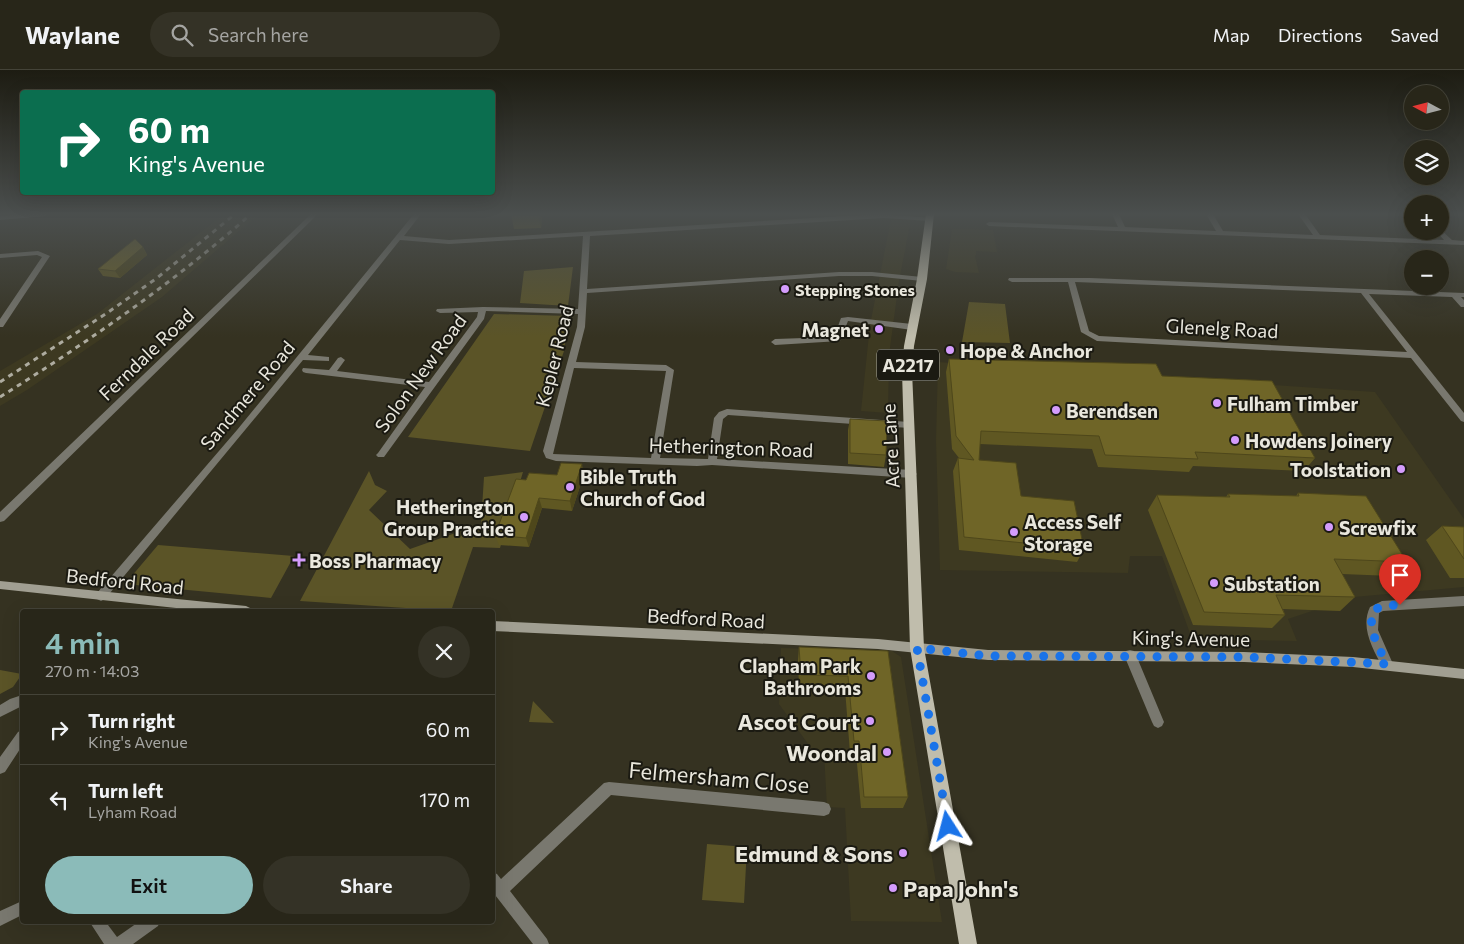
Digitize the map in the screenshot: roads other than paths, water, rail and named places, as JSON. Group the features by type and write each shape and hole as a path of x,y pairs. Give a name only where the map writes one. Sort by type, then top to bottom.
{"main road":[{"name":"Acre Lane","path":"917,648 907,371 912,327 925,255"},
{"name":"Bedford Road","path":"0,585 210,609"},
{"name":"Bedford Road","path":"495,626 878,644 917,648"},
{"name":"King's Avenue","path":"917,648 988,656 1130,655 1244,657 1387,664 1464,674"},
{"name":"A2217","path":"917,648 968,944"}],"street":[{"path":"0,256 15,255"},
{"path":"0,325 46,256 43,255"},
{"name":"Ferndale Road","path":"0,518 273,255"},
{"name":"Sandmere Road","path":"101,596 385,255"},
{"name":"Kepler Road","path":"549,456 548,451 555,421 572,365 583,312 586,255"},
{"path":"585,291 840,274 866,274 922,279"},
{"path":"1012,280 1071,280 1464,295"},
{"name":"Glenelg Road","path":"1071,280 1085,332 1097,338 1413,355"},
{"path":"1363,291 1464,419"},
{"path":"1455,295 1464,305"},
{"name":"Solon New Road","path":"381,455 481,317 483,309"},
{"name":"Solon New Road","path":"440,311 483,309 583,312"},
{"path":"775,342 837,339 844,320 848,319 912,327"},
{"path":"301,357 326,359"},
{"path":"331,373 341,360"},
{"path":"572,365 666,368 670,370 655,461"},
{"path":"306,370 431,385"},
{"path":"712,462 719,418 722,414 728,412 909,425"},
{"name":"Hetherington Road","path":"549,456 556,458 712,462 912,474"},
{"path":"1387,664 1376,641 1370,618 1374,610 1382,606 1464,601"},
{"path":"1130,655 1158,722"},
{"path":"0,711 18,702"},
{"path":"0,768 20,739"},
{"name":"Felmersham Close","path":"496,884 609,788 824,809"},
{"path":"496,884 542,944"},
{"path":"0,919 20,909"},
{"path":"98,924 113,944"},
{"path":"120,944 149,924"}],"railway":[{"path":"0,382 107,313 157,278 185,255"},
{"path":"0,397 129,311 202,255"}],"place":[{"name":"Stepping Stones","path":"785,289"},
{"name":"Magnet","path":"879,329"},
{"name":"Hope & Anchor","path":"950,350"},
{"name":"Fulham Timber","path":"1217,403"},
{"name":"Berendsen","path":"1056,410"},
{"name":"Howdens Joinery","path":"1235,440"},
{"name":"Toolstation","path":"1401,469"},
{"name":"Bible Truth Church of God","path":"570,487"},
{"name":"Hetherington Group Practice","path":"524,517"},
{"name":"Screwfix","path":"1329,527"},
{"name":"Access Self Storage","path":"1014,532"},
{"name":"Boss Pharmacy","path":"299,560"},
{"name":"Substation","path":"1214,583"},
{"name":"Clapham Park Bathrooms","path":"871,676"},
{"name":"Ascot Court","path":"870,721"},
{"name":"Woondal","path":"887,752"},
{"name":"Edmund & Sons","path":"903,853"},
{"name":"Papa John's","path":"893,888"}]}
